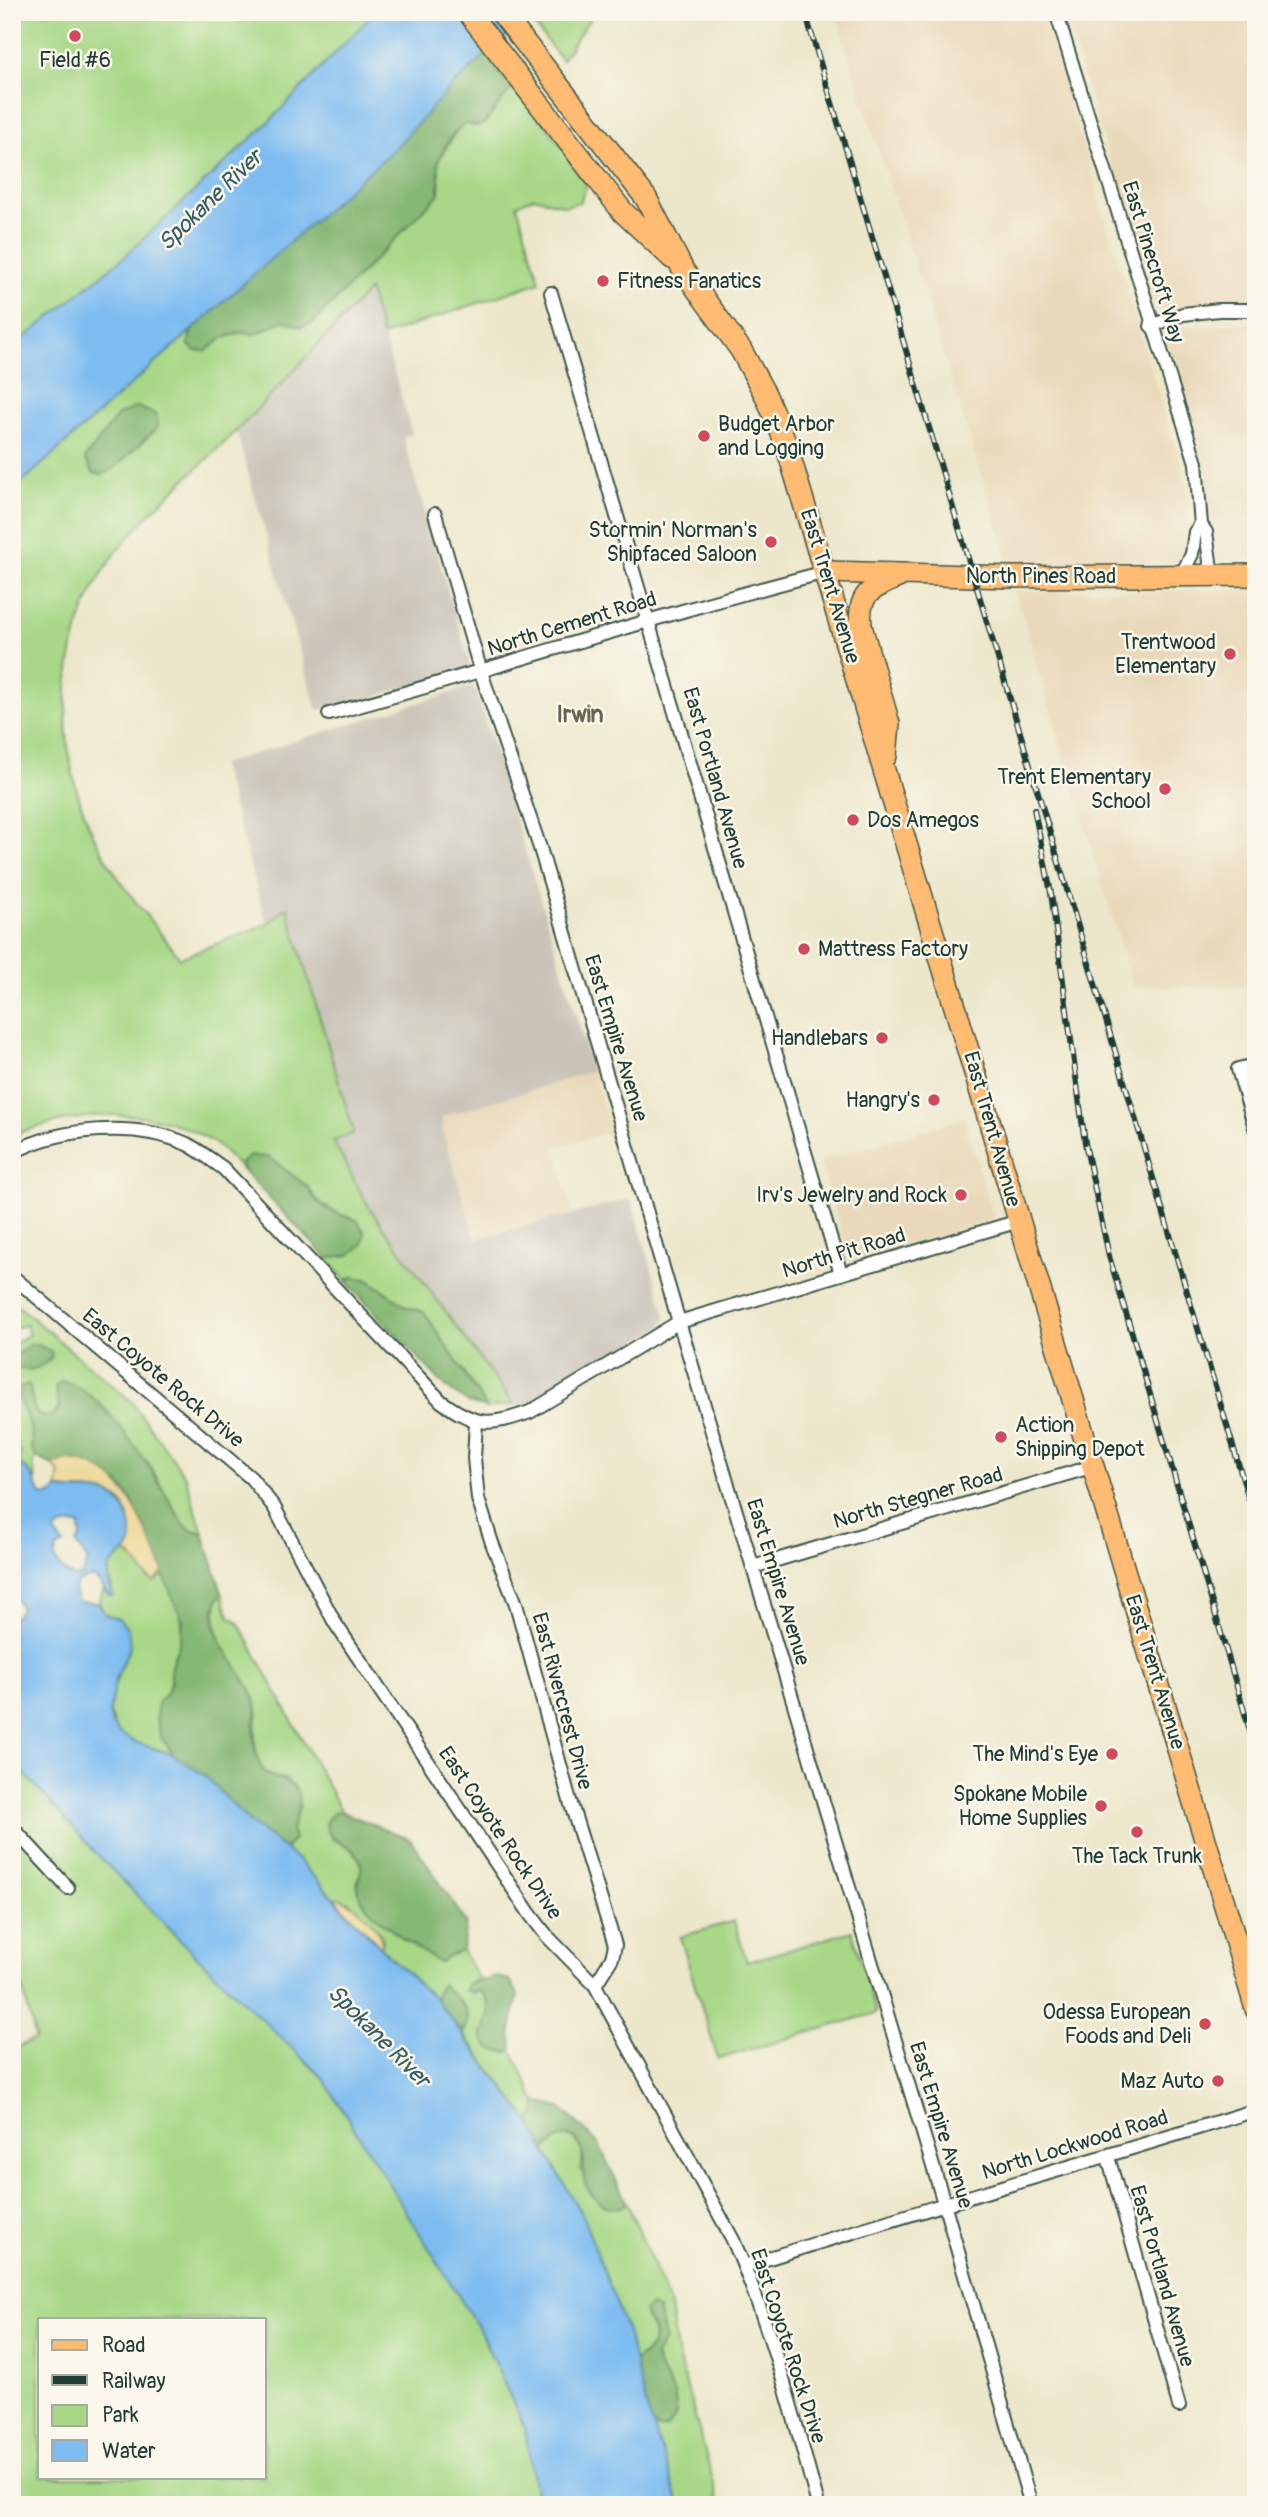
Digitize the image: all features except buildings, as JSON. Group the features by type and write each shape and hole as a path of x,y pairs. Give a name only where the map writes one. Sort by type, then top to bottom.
{"main road":[{"name":"East Trent Avenue","path":"468,12 623,212 683,270"},
{"name":"East Trent Avenue","path":"501,12 646,198 683,270 741,350 766,396 786,444 1256,2009"},
{"name":"North Pines Road","path":"826,572 904,575 1256,575"},
{"path":"885,768 889,724 859,610 864,597 874,587 904,575"}],"street":[{"name":"East Pinecroft Way","path":"1056,12 1196,463 1201,525 1206,532 1212,576"},
{"name":"East Portland Avenue","path":"551,293 841,1274"},
{"path":"1152,326 1183,314 1256,310"},
{"name":"East Empire Avenue","path":"435,514 481,672 540,848 679,1322 944,2203 1031,2505"},
{"name":"East Pinecroft Way","path":"1181,576 1192,554 1195,532 1201,525"},
{"name":"North Cement Road","path":"329,714 826,572"},
{"path":"1256,1065 1238,1069 1256,1131"},
{"path":"12,1153 34,1141 109,1128 147,1132 187,1144 223,1168 442,1401 476,1422 504,1421 530,1412 679,1322"},
{"name":"North Pit Road","path":"679,1322 1019,1221"},
{"name":"East Coyote Rock Drive","path":"12,1276 258,1487 274,1507 335,1623 530,1914 547,1936 595,1985 733,2240 774,2352 818,2505"},
{"name":"East Rivercrest Drive","path":"476,1422 474,1458 478,1499 516,1604 570,1801 615,1945 612,1958 595,1985"},
{"name":"North Stegner Road","path":"753,1567 1094,1466"},
{"path":"12,1827 68,1888"},
{"name":"North Lockwood Road","path":"744,2266 944,2203 1108,2157 1256,2109"},
{"name":"East Portland Avenue","path":"1108,2157 1180,2406"}],"shaded area":[{"path":"835,12 1042,12 1182,470 1190,540 1184,558 1176,561 1011,569"},
{"path":"1064,12 1256,12 1256,301 1226,301 1166,312 1160,311 1154,305"},
{"path":"370,290 412,434 403,437 470,665 468,669 338,707 317,710 236,431"},
{"path":"1256,323 1256,561 1221,561 1215,558 1210,546 1206,476 1166,343 1174,332 1186,328"},
{"name":"Trent Elementary School","path":"1256,590 1256,987 1133,987 1015,591"},
{"path":"472,686 476,690 593,1071 442,1117 443,1132 475,1239 631,1199 666,1317 662,1327 522,1409 514,1405 370,1209 333,1140 354,1133 288,908 267,924 221,764"},
{"path":"593,1071 611,1132 556,1147 572,1214 474,1239 441,1117"},
{"path":"964,1118 994,1219 850,1262 820,1161"}],"green space":[{"path":"12,12 375,12 268,123 124,257 12,348"},
{"path":"451,12 459,12 571,159 569,161 587,185 580,202 565,206 534,197 517,205 540,282 382,336 369,290 251,416 142,522 115,554 96,584 82,616 67,685 66,720 77,790 96,841 129,893 180,958 267,924 287,907 354,1133 333,1141 370,1209 514,1405 487,1408 424,1312 407,1307 367,1279 348,1279 350,1286 327,1258 335,1257 357,1220 328,1208 317,1200 308,1187 241,1163 245,1173 218,1146 191,1130 141,1116 89,1117 12,1135 12,491 192,330 188,344 206,351 223,338 243,332 256,334 284,320 301,327 313,323 438,195 438,162 455,133 419,86 454,59 493,111"},
{"path":"533,12 594,12 562,60 528,17"},
{"path":"486,55 511,89 484,124 466,124 452,136 439,160 438,195 313,323 301,327 284,320 256,334 242,332 223,338 206,351 195,351 188,344 192,330"},
{"path":"137,407 157,415 157,428 116,467 102,475 93,473 85,458 118,415"},
{"path":"250,1156 269,1157 308,1187 316,1201 333,1212 357,1220 365,1233 363,1244 350,1255 327,1258 245,1173 241,1163"},
{"path":"348,1279 367,1279 407,1307 424,1312 487,1408 469,1403 446,1387 350,1286"},
{"path":"12,1301 131,1401 185,1476 203,1533 183,1524 148,1462 57,1397 59,1408 54,1415 42,1417 33,1406 31,1391 19,1400 30,1427 36,1457 33,1464 36,1481 27,1469 19,1465 21,1452 12,1445 12,1344 29,1335 26,1325 12,1328"},
{"path":"37,1344 51,1352 49,1360 29,1370 13,1365 15,1356 29,1345"},
{"path":"61,1381 78,1387 114,1419 147,1464 183,1524 203,1533 222,1593 215,1607 214,1620 218,1634 250,1687 256,1703 254,1739 259,1763 265,1772 290,1784 298,1794 299,1807 291,1829 294,1839 285,1849 248,1821 205,1776 174,1755 161,1737 156,1719 158,1702 171,1683 171,1667 181,1639 183,1622 132,1500 118,1482 68,1460 53,1465 36,1457 31,1447 29,1422 19,1400 21,1386 29,1384 35,1412 43,1417 53,1415 59,1408 55,1387"},
{"path":"126,1552 138,1563 148,1579 158,1580 164,1572 180,1611 181,1636 172,1662 169,1687 158,1702 161,1737 174,1755 122,1735 114,1727 111,1716 113,1692 130,1647 119,1619 104,1613 99,1603 104,1589 108,1595 112,1588 109,1571 112,1563"},
{"path":"222,1593 229,1616 238,1622 342,1812 334,1812 332,1839 346,1845 359,1857 362,1869 357,1883 360,1897 403,1940 448,1956 462,1951 479,1979 467,1984 471,1993 480,1991 489,2006 488,2017 481,2033 506,2053 512,2050 536,2102 536,2112 530,2122 463,2033 468,2018 463,2005 445,1993 437,1992 436,2000 382,1949 383,1940 378,1929 349,1902 333,1897 285,1849 294,1839 291,1829 300,1805 287,1779 270,1776 264,1771 257,1756 255,1738 258,1713 219,1636 216,1605"},
{"path":"12,1760 96,1853 189,1949 323,2078 478,2327 525,2428 537,2505 15,2505 13,2049 36,2039 16,1963 12,1967"},
{"path":"334,1812 342,1812 410,1839 466,1922 462,1951 448,1956 440,1963 396,1933 365,1905 358,1891 360,1859 351,1848 330,1836 327,1830 326,1821"},
{"path":"734,1921 747,1962 852,1931 876,2013 718,2059 680,1937"},
{"path":"497,1977 510,1980 518,1995 511,2031 512,2050 506,2052 492,2050 481,2034 489,2012 484,1996 480,1991 465,1991 467,1984"},
{"path":"442,1984 466,2012 467,2025 463,2033 436,2000"},
{"path":"536,2102 561,2108 598,2143 627,2203 617,2207 605,2205 599,2203 589,2191 584,2179 582,2151 575,2139 560,2138 545,2150 530,2122 536,2112"},
{"path":"569,2136 578,2143 582,2151 581,2171 619,2208 627,2203 669,2302 678,2356 720,2505 680,2505 652,2425 659,2429 667,2381 657,2368 655,2356 663,2338 658,2310 645,2318 653,2331 653,2342 646,2352 634,2361 626,2329 583,2217 545,2150 558,2137"},
{"path":"652,2306 658,2310 665,2339 655,2356 673,2392 676,2405 676,2416 666,2428 659,2429 652,2425 634,2361 653,2343 654,2333 644,2311"}],"sand":[{"path":"68,1460 88,1464 105,1472 130,1500 164,1572 154,1582 127,1552 130,1542 127,1516 120,1501 114,1496 96,1491 57,1489 60,1474 53,1465"},
{"path":"333,1897 350,1903 366,1916 382,1941 382,1949"}],"water":[{"name":"Spokane River","path":"375,12 533,12 456,82 394,149 12,491 12,348 124,257 268,123"},
{"name":"Spokane River","path":"12,1464 28,1471 41,1495 51,1495 57,1489 100,1492 117,1499 124,1508 132,1540 128,1550 110,1565 108,1570 113,1596 108,1595 93,1577 77,1582 74,1589 78,1602 99,1603 104,1614 119,1619 128,1629 130,1647 116,1678 109,1713 112,1724 119,1733 135,1742 174,1755 205,1776 248,1821 296,1858 382,1949 436,2000 526,2117 583,2217 626,2329 647,2408 680,2505 537,2505 525,2428 478,2327 323,2078 189,1949 96,1853 12,1760 12,1619 21,1607 12,1593 12,1497 17,1495 18,1488 12,1484","holes":["64,1525 80,1526 81,1536 76,1544 88,1560 82,1576 77,1577 65,1572 54,1558 57,1548 64,1544 55,1534 57,1529"]}],"railway":[{"path":"805,12 1256,1523"},
{"path":"1034,809 1051,893 1085,1143 1109,1256 1256,1751"}],"place":[{"name":"Field #6","path":"75,36"},
{"name":"Fitness Fanatics","path":"603,281"},
{"name":"Budget Arbor and Logging","path":"704,436"},
{"name":"Stormin' Norman's Shipfaced Saloon","path":"771,542"},
{"name":"Trentwood Elementary","path":"1230,654"},
{"name":"Trent Elementary School","path":"1165,789"},
{"name":"Dos Amegos","path":"853,820"},
{"name":"Mattress Factory","path":"804,949"},
{"name":"Handlebars","path":"882,1038"},
{"name":"Hangry's","path":"934,1100"},
{"name":"Irv's Jewelry and Rock","path":"961,1195"},
{"name":"Action Shipping Depot","path":"1001,1437"},
{"name":"The Mind's Eye","path":"1112,1754"},
{"name":"Spokane Mobile Home Supplies","path":"1101,1806"},
{"name":"The Tack Trunk","path":"1137,1832"},
{"name":"Odessa European Foods and Deli","path":"1205,2024"},
{"name":"Maz Auto","path":"1218,2081"}],"district":[{"name":"Irwin","path":"580,714"}]}
